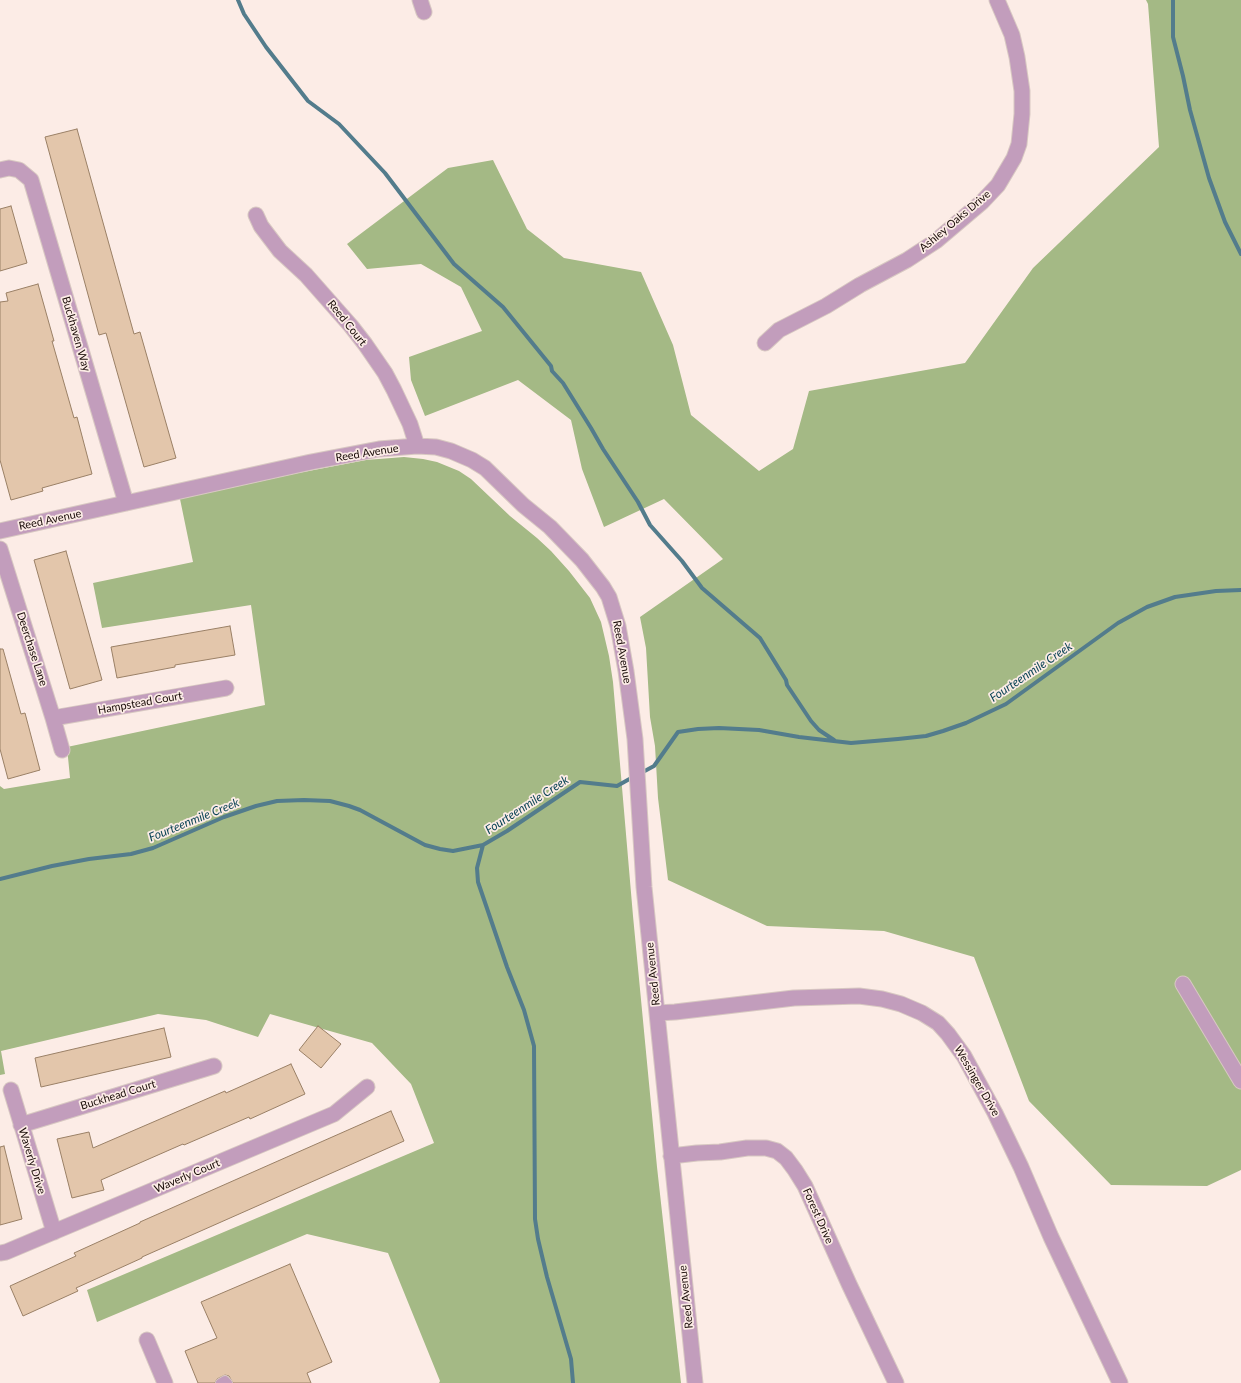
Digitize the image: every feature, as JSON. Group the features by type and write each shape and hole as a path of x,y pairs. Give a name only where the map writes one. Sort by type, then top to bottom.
{"street":[{"name":"Ashley Oaks Drive","path":"765,343 779,330 826,306 907,260 936,241 982,202 998,184 1014,158 1019,144 1022,91 1012,35 997,0"},
{"name":"Buckhaven Way","path":"0,170 9,168 19,170 31,180 126,503"},
{"name":"Reed Court","path":"256,215 261,226 280,251 306,275 365,344 394,390 410,424 417,446"},
{"name":"Reed Avenue","path":"0,530 311,462 379,449 417,446 436,447 451,451 472,460 485,468 523,505 564,540 603,587 614,611 621,638 635,739 644,887 695,1383"},
{"name":"Deerchase Lane","path":"0,549 62,750"},
{"name":"Hampstead Court","path":"53,718 226,688"},
{"path":"1183,984 1241,1081"},
{"name":"Wessinger Drive","path":"657,1012 675,1012 794,998 859,996 882,999 901,1004 922,1013 938,1024 948,1034 964,1056 995,1113 1021,1167 1116,1382"},
{"name":"Buckhead Court","path":"21,1125 214,1066"},
{"name":"Waverly Court","path":"0,1253 6,1252 334,1114 367,1087"},
{"name":"Waverly Drive","path":"11,1090 54,1232"},
{"name":"Forest Drive","path":"671,1156 766,1148 777,1151 786,1158 796,1170 805,1186 896,1383"},
{"path":"147,1340 165,1383"}],"lane":[{"path":"220,1383 225,1380 228,1383"}],"green space":[{"path":"1146,0 1241,0 1241,1170 1207,1186 1111,1185 1029,1101 974,957 884,931 767,926 668,880 658,798 655,746 650,717 646,648 640,617 723,559 664,499 604,527 582,469 571,420 518,380 425,416 411,380 409,357 482,331 461,287 421,264 367,269 347,244 448,168 493,160 527,229 564,258 641,272 673,345 691,415 759,471 793,449 809,391 965,363 1033,268 1159,147 1148,4"},
{"path":"404,457 437,462 459,471 471,479 510,516 551,551 590,598 601,622 613,682 633,916 657,1167 681,1383 439,1383 440,1381 388,1253 307,1234 97,1322 87,1290 434,1143 411,1084 372,1043 270,1014 258,1037 206,1020 158,1014 1,1051 5,1074 0,1075 0,786 4,789 70,778 67,747 265,705 251,605 102,628 93,583 193,562 180,499 298,473 366,460"}],"building":[{"path":"77,129 134,334 140,332 176,458 144,467 106,333 99,335 45,137"},
{"path":"11,206 27,263 0,271 0,209"},
{"path":"38,284 54,341 52,341 74,418 77,417 92,474 42,488 43,491 11,500 0,460 0,302 8,301 6,293"},
{"path":"66,551 102,680 70,689 34,560"},
{"path":"230,626 235,655 175,665 175,667 117,678 111,647"},
{"path":"0,649 3,649 21,714 25,713 40,770 8,779 0,749"},
{"path":"318,1026 341,1044 321,1068 299,1050"},
{"path":"164,1028 171,1057 41,1087 35,1058"},
{"path":"291,1064 305,1094 250,1119 249,1117 184,1145 183,1144 101,1180 104,1190 72,1198 57,1139 89,1132 93,1148 225,1091 226,1093"},
{"path":"391,1111 404,1141 142,1257 76,1288 78,1291 23,1316 10,1286 76,1256 74,1253 140,1222"},
{"path":"4,1146 22,1219 0,1225 0,1147"},
{"path":"290,1264 332,1362 307,1373 311,1383 233,1383 229,1376 225,1375 217,1379 215,1383 198,1383 185,1351 217,1338 201,1302"}],"waterway":[{"path":"238,0 244,14 266,47 308,101 339,124 385,173 454,264 503,307 551,366 552,371 563,383 603,449 638,502 650,525 682,561 702,588 760,638 786,680 787,685 811,721 819,730 834,740"},
{"path":"1173,0 1173,37 1190,110 1209,178 1225,222 1241,254"},
{"name":"Fourteenmile Creek","path":"641,773 654,766 678,732 698,729 719,728 759,730 799,737 851,743 926,736 943,731 966,723 1006,704 1118,623 1147,607 1175,597 1216,591 1241,590"},
{"name":"Fourteenmile Creek","path":"0,879 52,866 89,859 131,854 153,848 224,817 256,806 277,801 330,801 349,806 360,810 425,845 453,851 483,845 507,831 580,782 617,786 633,777"},
{"path":"483,845 477,868 478,882 507,967 524,1010 534,1046 535,1219 547,1277 571,1359 573,1383"}]}
